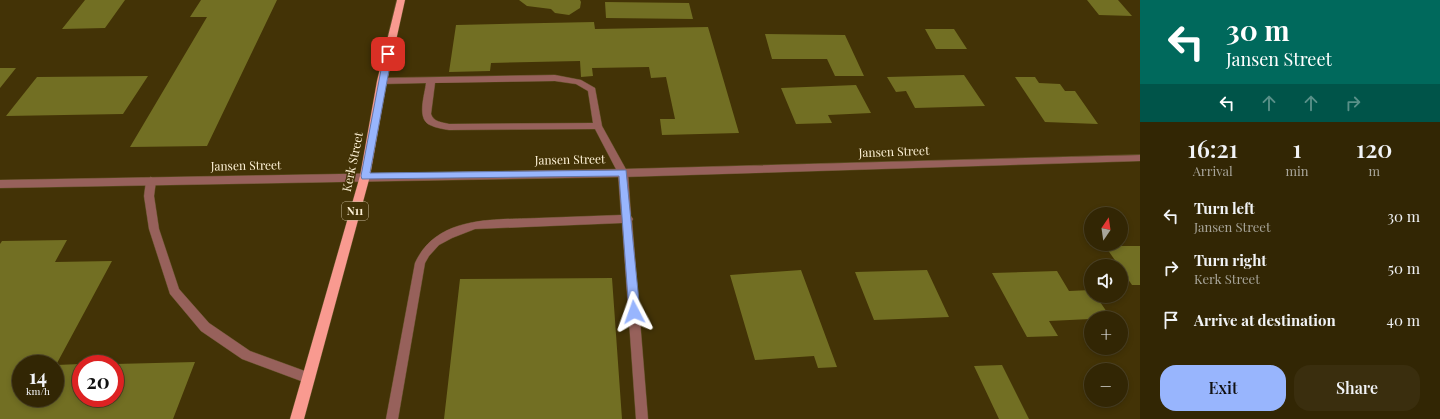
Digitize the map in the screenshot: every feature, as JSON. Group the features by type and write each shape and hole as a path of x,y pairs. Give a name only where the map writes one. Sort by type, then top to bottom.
{"highway":[{"name":"Kerk Street","path":"297,419 365,176 382,81 401,0"}],"street":[{"path":"382,81 555,78 578,82 592,90 598,126 623,172 628,219 642,419"},
{"path":"431,80 427,114 429,120 440,126 598,126"},
{"name":"Jansen Street","path":"0,184 623,172 1140,158"},
{"path":"152,181 149,196 154,229 174,291 205,327 246,356 309,378"},
{"path":"392,419 420,263 426,251 450,234 475,225 628,219"}],"building":[{"path":"85,0 125,0 105,28 62,29"},
{"path":"201,0 277,0 207,146 130,147 207,17 190,17"},
{"path":"519,0 580,0 581,2 580,8 569,15 555,13 551,9 527,6"},
{"path":"1087,0 1118,0 1132,16 1099,15"},
{"path":"605,2 689,3 693,19 606,18"},
{"path":"594,22 595,29 708,27 739,133 662,135 660,119 675,119 666,77 651,78 649,67 592,68 593,76 581,77 580,61 491,63 490,71 449,72 456,25"},
{"path":"925,29 954,29 967,49 936,49"},
{"path":"765,34 845,35 864,76 835,76 827,59 772,59"},
{"path":"0,68 16,68 0,88"},
{"path":"964,75 985,106 915,108 906,91 896,92 887,77"},
{"path":"148,76 123,114 6,116 37,77"},
{"path":"1015,77 1035,77 1039,83 1060,84 1065,91 1075,91 1098,124 1045,122"},
{"path":"856,85 871,113 828,115 832,123 796,124 781,88"},
{"path":"67,240 55,262 112,261 61,355 12,355 12,407 64,407 64,365 72,364 72,407 124,407 124,364 195,362 173,419 0,419 0,244 2,241"},
{"path":"1128,246 1140,246 1140,285 1132,285 1128,279 1128,259 1114,259 1108,251 1128,251"},
{"path":"801,270 837,367 818,368 814,356 755,360 730,275"},
{"path":"927,270 949,317 874,320 855,272"},
{"path":"1057,271 1069,291 1084,290 1084,303 1101,303 1106,311 1084,311 1084,319 1049,321 1058,336 1027,337 992,273"},
{"path":"612,278 622,419 444,419 460,279"},
{"path":"1002,365 1029,419 999,419 974,366"}],"route":[{"path":"388,54 365,176 623,172 628,219 634,312"}]}
